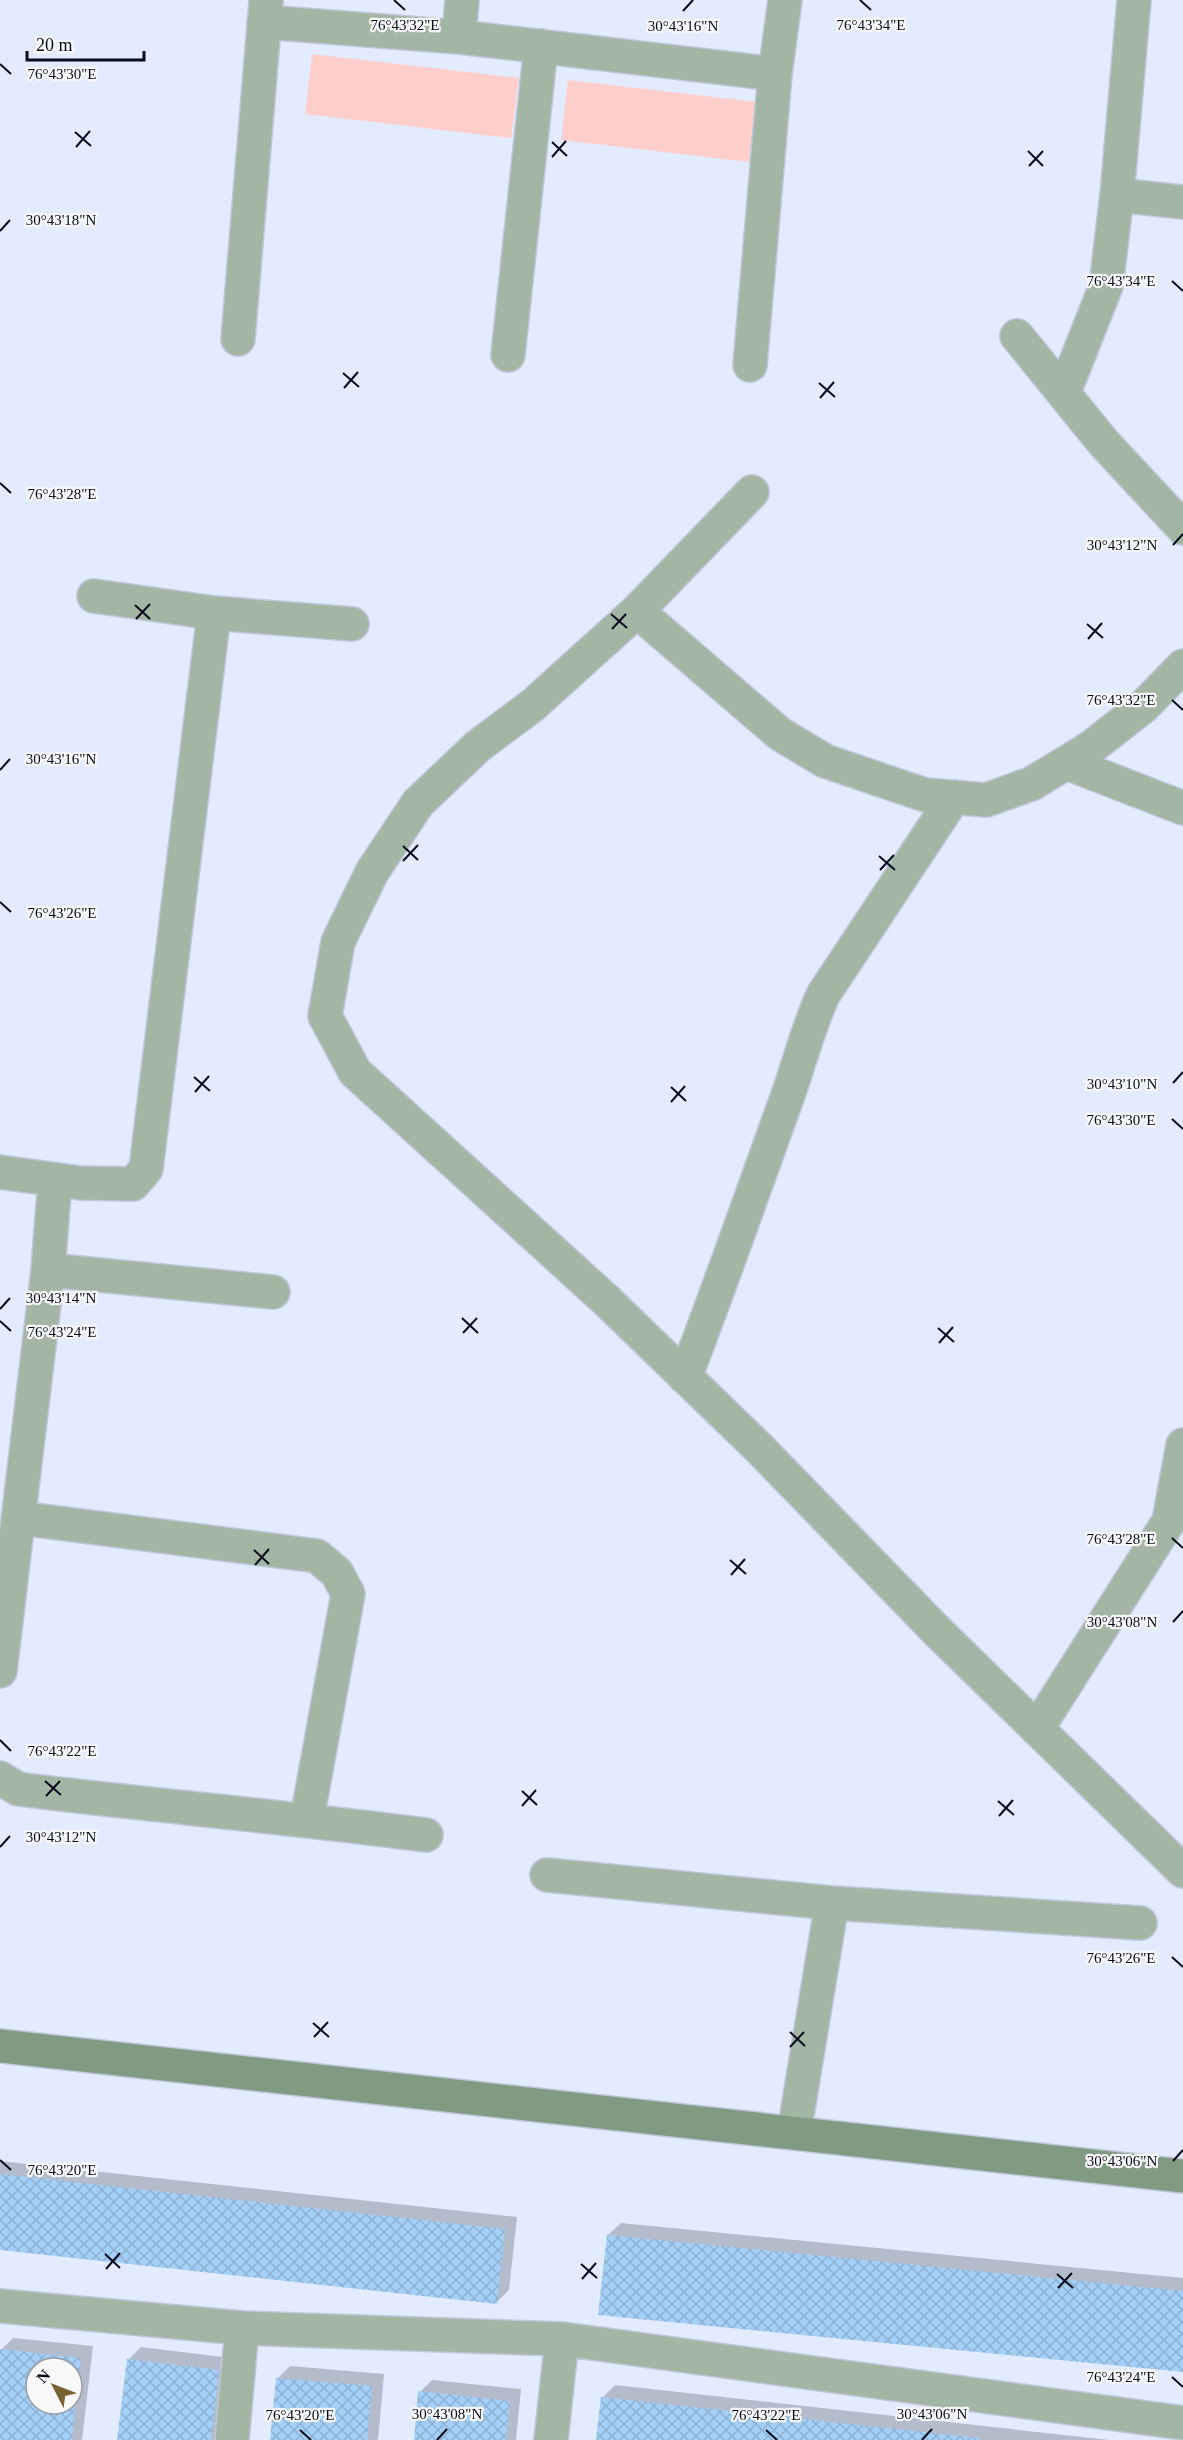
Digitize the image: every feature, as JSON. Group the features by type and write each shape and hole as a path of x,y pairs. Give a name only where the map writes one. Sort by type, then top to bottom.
{"main road":[{"path":"0,2046 1183,2175"}],"street":[{"path":"459,38 462,0"},
{"path":"750,365 775,74 785,0"},
{"path":"1064,392 1106,286 1117,195 1134,0"},
{"path":"238,339 265,11 459,38 775,74"},
{"path":"508,355 541,46"},
{"path":"1117,195 1183,202"},
{"path":"1017,336 1103,442 1183,528"},
{"path":"752,492 637,610 533,705 478,746 418,803 372,872 338,942 325,1016 355,1072 606,1300 1183,1871"},
{"path":"94,596 214,613 352,624"},
{"path":"637,610 780,734 825,761 925,795 986,800 1031,784 1089,749 1144,706 1183,666"},
{"path":"0,1172 104,1185 133,1184 146,1169 214,613"},
{"path":"1067,763 1183,808"},
{"path":"685,1377 798,1068 810,1024 824,995 954,797"},
{"path":"0,1671 48,1270 55,1180"},
{"path":"48,1270 273,1292"},
{"path":"1037,1729 1169,1521 1183,1445"},
{"path":"19,1518 317,1556 337,1573 348,1594 307,1819"},
{"path":"0,1778 18,1789 160,1807 307,1819 426,1835"},
{"path":"547,1875 832,1903 1140,1923"},
{"path":"794,2133 832,1903"},
{"path":"0,2306 242,2328 562,2339 1183,2422"},
{"path":"231,2440 242,2328"},
{"path":"551,2440 562,2339"}],"shaded area":[{"path":"312,54 519,78 511,138 305,114"},
{"path":"568,80 774,104 767,164 561,140"}],"building":[{"path":"0,2174 505,2229 497,2304 0,2250"},
{"path":"607,2235 1183,2291 1183,2372 598,2315"},
{"path":"0,2349 63,2356 24,2356 24,2416 75,2416 72,2440 0,2440"},
{"path":"127,2359 219,2370 211,2440 117,2440"},
{"path":"276,2378 372,2386 367,2440 270,2440"},
{"path":"418,2391 510,2401 506,2440 414,2440"},
{"path":"601,2397 979,2438 979,2440 596,2440"}]}
